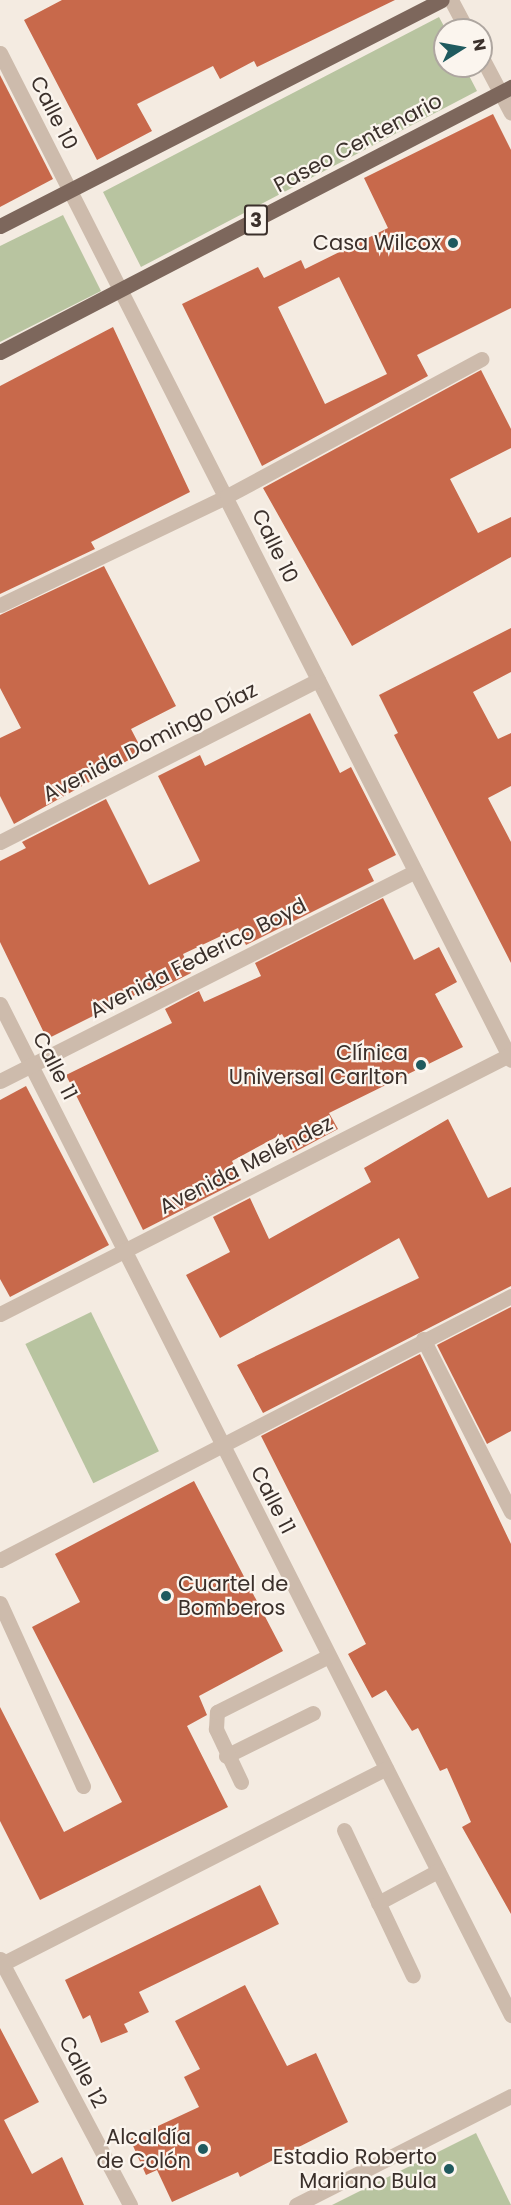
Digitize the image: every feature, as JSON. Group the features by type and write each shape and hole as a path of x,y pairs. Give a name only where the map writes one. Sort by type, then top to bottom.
{"main road":[{"path":"0,226 442,0"},
{"name":"Paseo Centenario","path":"0,352 506,90"}],"street":[{"path":"451,0 461,18"},
{"name":"Calle 10","path":"0,52 510,1057"},
{"path":"493,72 506,90 511,113"},
{"path":"0,605 227,496 481,359"},
{"name":"Avenida Domingo Díaz","path":"0,842 318,680"},
{"name":"Avenida Federico Boyd","path":"0,1081 415,871"},
{"name":"Calle 11","path":"0,1004 220,1443 511,2014"},
{"name":"Avenida Meléndez","path":"0,1314 510,1057"},
{"path":"0,1560 220,1443 511,1296"},
{"path":"423,1339 511,1512"},
{"path":"0,1603 83,1786"},
{"path":"241,1782 226,1755 216,1729 217,1712 329,1656"},
{"path":"226,1755 313,1713"},
{"path":"1,1961 386,1768"},
{"path":"344,1830 413,1976"},
{"path":"378,1903 438,1871"},
{"name":"Calle 12","path":"1,1961 130,2205"},
{"path":"296,2205 511,2096"}],"green space":[{"path":"433,20 433,78 470,78 477,91 141,267 103,192"},
{"path":"63,215 101,291 0,342 0,246"},
{"path":"91,1312 159,1451 93,1483 25,1344"},
{"name":"Estadio Roberto Mariano Bula","path":"476,2133 511,2205 332,2205"}],"building":[{"path":"62,0 395,0 257,67 254,61 220,79 213,66 137,104 152,131 97,160 24,20"},
{"path":"0,75 53,179 0,207"},
{"path":"493,114 511,150 511,308 417,355 428,376 262,466 182,304 258,267 264,278 301,260 305,269 388,228 364,178","holes":["339,277 387,374 325,404 278,307"]},
{"path":"113,327 190,492 91,542 95,549 0,594 0,386"},
{"path":"481,370 511,429 511,448 450,479 478,533 511,517 511,557 352,646 263,488"},
{"path":"104,566 176,706 131,729 143,752 14,824 0,796 0,738 21,728 0,688 0,615"},
{"path":"511,628 511,672 473,692 498,739 511,733 511,786 488,798 511,842 511,963 394,735 398,733 379,695"},
{"path":"310,713 340,773 351,767 396,855 368,869 374,881 246,945 238,928 183,954 191,973 156,991 153,986 47,1039 0,942 0,861 26,848 22,842 106,799 149,885 200,861 158,776 200,755 205,766"},
{"path":"383,898 414,960 439,947 457,982 435,994 463,1047 329,1113 338,1129 293,1153 282,1134 232,1161 241,1180 143,1230 66,1075 172,1023 165,1009 199,991 204,1002 261,976 255,963"},
{"path":"26,1086 109,1245 10,1297 0,1279 0,1100"},
{"path":"448,1119 488,1198 511,1187 511,1286 263,1413 237,1365 419,1278 399,1238 220,1338 186,1275 230,1252 213,1217 250,1198 269,1239 371,1182 364,1168"},
{"path":"511,1307 511,1431 487,1444 437,1345"},
{"path":"420,1354 511,1544 511,1914 462,1827 471,1822 447,1768 440,1771 418,1728 412,1731 386,1690 372,1698 348,1654 366,1644 261,1436"},
{"path":"194,1481 283,1651 199,1696 207,1715 187,1726 228,1807 40,1900 0,1821 0,1707 64,1832 122,1802 32,1627 80,1602 55,1554"},
{"path":"260,1885 279,1924 139,1992 149,2012 124,2024 128,2032 101,2043 90,2015 83,2019 65,1980"},
{"path":"245,1985 287,2066 316,2053 348,2122 240,2177 238,2172 172,2202 157,2170 146,2175 130,2139 199,2107 184,2077 200,2069 175,2021"},
{"path":"0,2028 39,2102 4,2120 32,2174 62,2157 84,2205 0,2205"}],"place":[{"name":"Casa Wilcox","path":"453,243"},
{"name":"Clínica Universal Carlton","path":"421,1065"},
{"name":"Cuartel de Bomberos","path":"166,1596"},
{"name":"Alcaldía de Colón","path":"203,2149"},
{"name":"Estadio Roberto Mariano Bula","path":"449,2169"}]}
